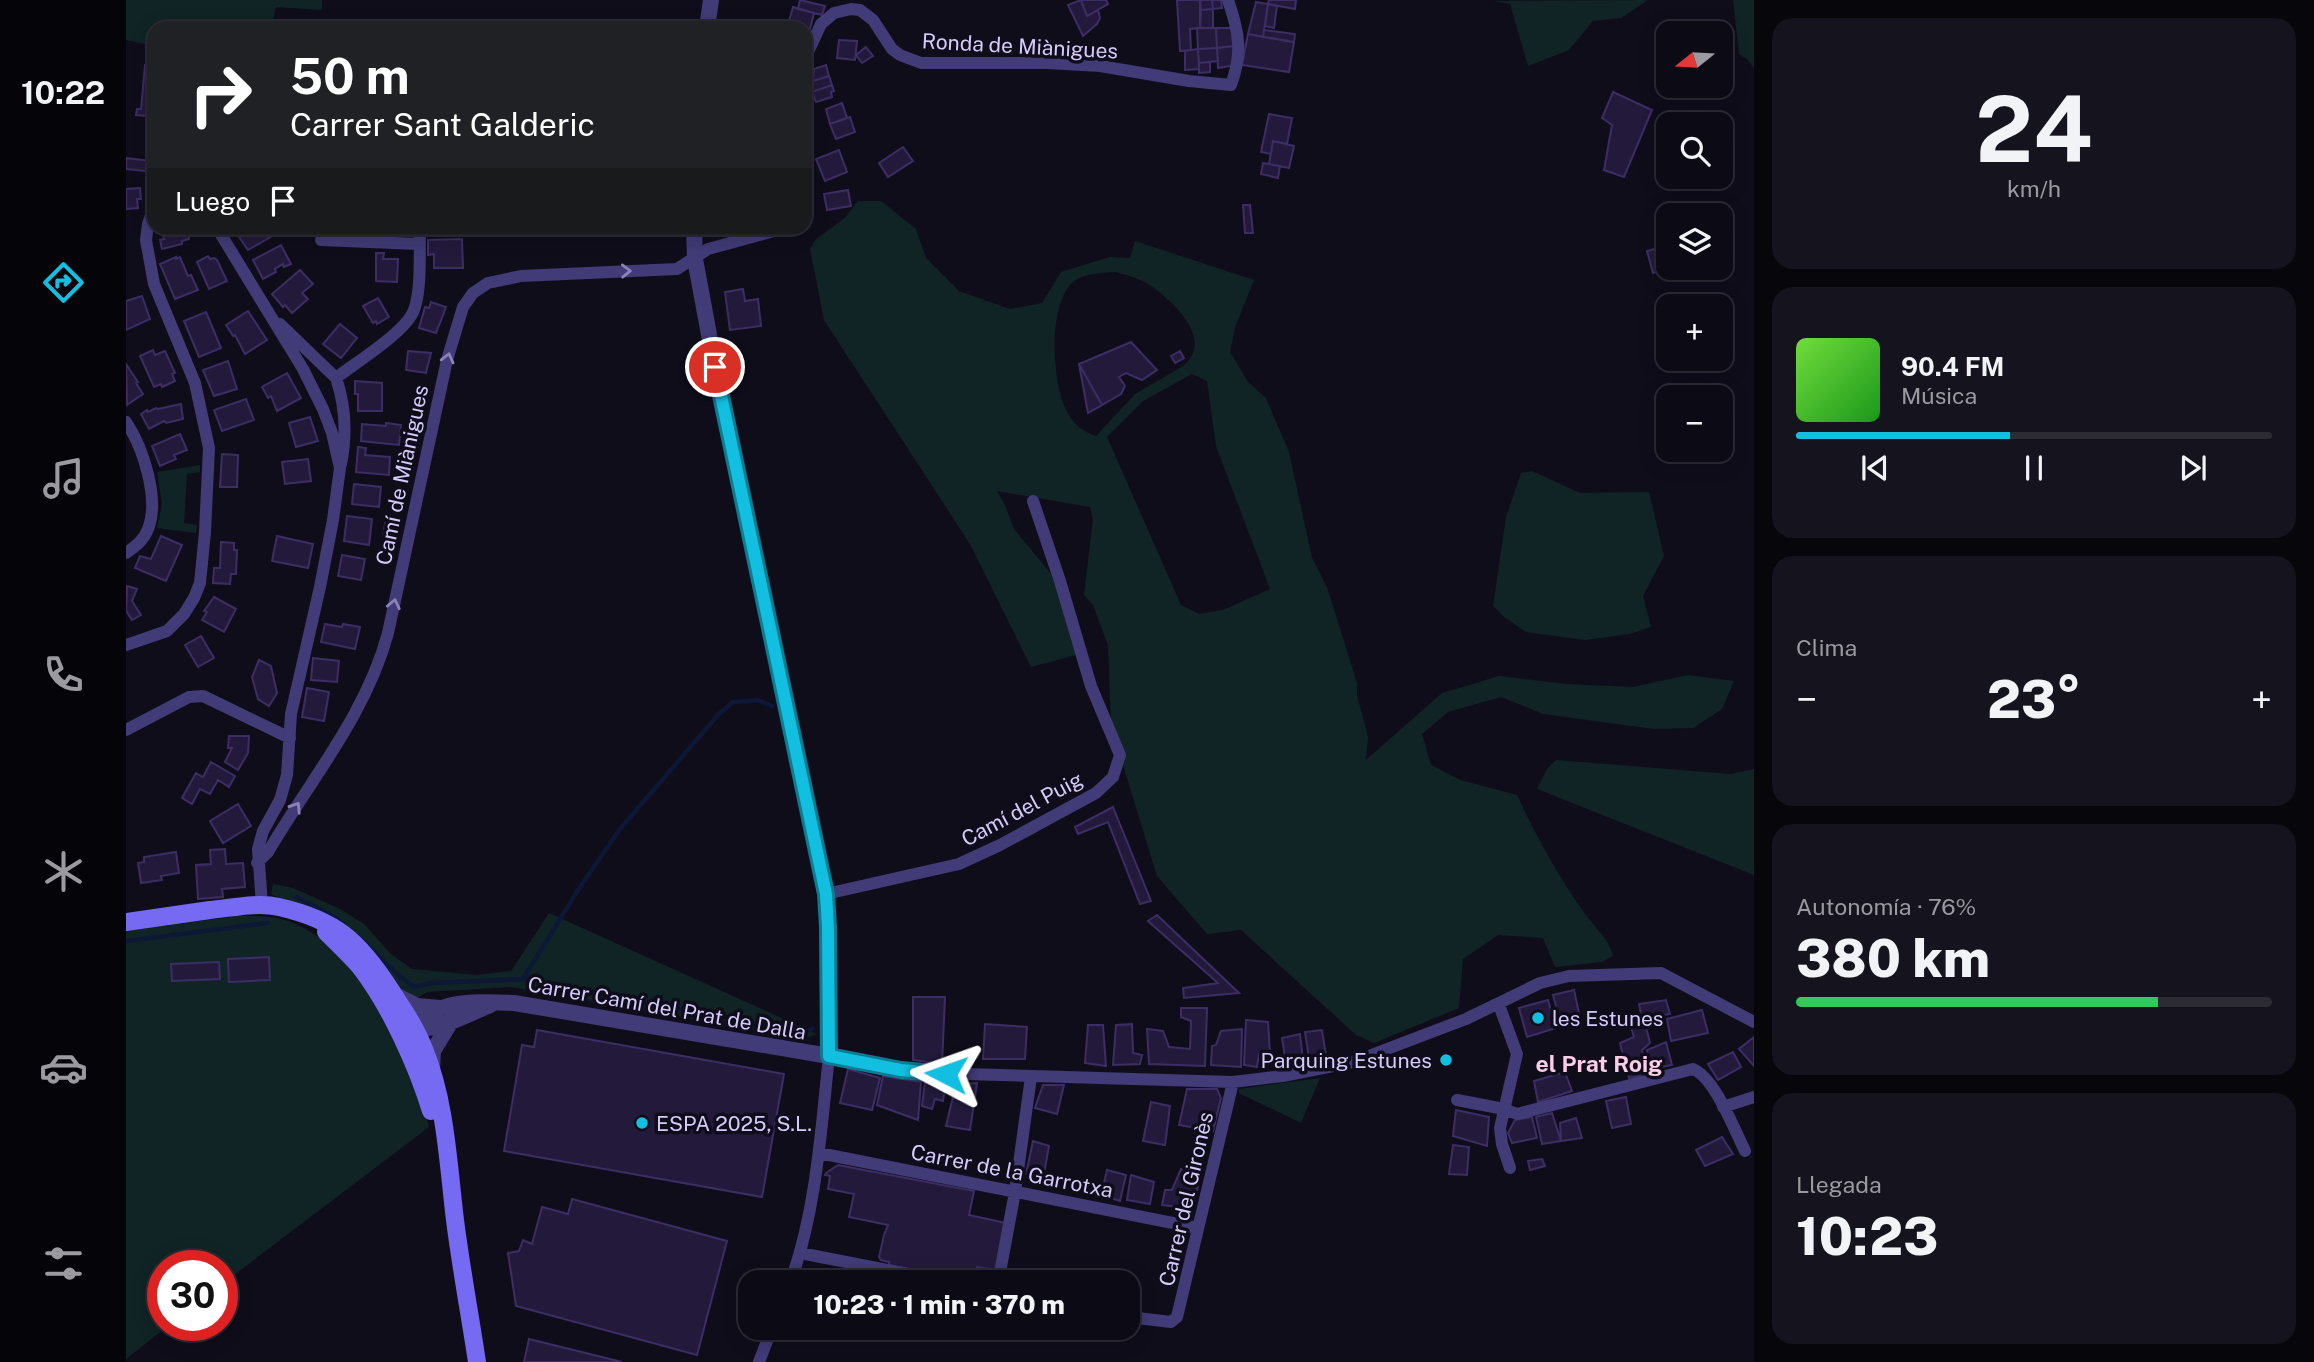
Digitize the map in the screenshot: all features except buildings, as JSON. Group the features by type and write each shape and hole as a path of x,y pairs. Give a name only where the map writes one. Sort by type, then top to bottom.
{"main road":[{"path":"126,922 262,905 278,907 329,923 354,942 374,964 415,1028 432,1070 447,1140 450,1178 477,1362"},
{"path":"301,914 326,932 363,971 399,1033 427,1096 450,1178"}],"street":[{"path":"708,21 710,0"},
{"name":"Ronda de Miànigues","path":"812,43 821,24 834,13 851,9 860,10 873,20 892,49 921,62 1100,66 1175,79 1231,85 1238,65 1239,35 1228,0"},
{"path":"126,645 167,631 184,614 194,598 200,583 207,512 209,448 203,414 195,383 154,284 147,232"},
{"path":"221,235 303,369 332,433 340,468"},
{"path":"336,378 392,336 414,311 420,235"},
{"path":"696,235 702,254 715,367 826,894 829,1056 819,1153 794,1270"},
{"path":"702,254 763,235"},
{"path":"321,240 419,244"},
{"name":"Camí de Miànigues","path":"257,863 268,852 336,747 377,667 388,633 447,360 458,317 468,299 488,283 502,279 541,274 677,268 702,254"},
{"path":"262,905 258,849 287,775 291,714 334,520 346,425 336,378 270,314"},
{"path":"126,422 141,450 152,503 150,526 139,543 126,553"},
{"name":"Camí del Puig","path":"826,894 959,864 1096,793 1112,777 1120,755 1091,686 1033,501"},
{"path":"126,730 189,697 203,696 290,738"},
{"path":"363,971 381,988 401,1020 415,1028 450,1023 497,1002"},
{"path":"829,1056 911,1071 1233,1082 1283,1076 1353,1062 1499,1005 1540,983 1569,976 1661,973 1754,1022"},
{"path":"393,994 417,1006 440,1008"},
{"name":"Carrer Camí del Prat de Dalla","path":"440,1008 476,1001 514,1003 829,1056"},
{"path":"1499,1005 1517,1054 1500,1128 1510,1168"},
{"path":"427,1096 425,1077 412,1041 415,1028 440,1008"},
{"path":"432,1070 433,1051 450,1023"},
{"path":"1457,1100 1517,1114 1693,1069 1700,1072 1723,1107 1745,1151"},
{"path":"1000,1270 1015,1192 1031,1077"},
{"name":"Carrer del Gironès","path":"1140,1318 1171,1322 1177,1317 1233,1082"},
{"path":"1723,1107 1754,1097"},
{"name":"Carrer de la Garrotxa","path":"819,1153 1198,1228"},
{"path":"800,1253 887,1270"},
{"path":"759,1362 767,1340"}],"green space":[{"path":"126,0 322,0 322,10 276,7 273,21 147,21 147,44 126,40"},
{"path":"1648,0 1621,18 1593,21 1569,50 1528,66 1510,4 1493,1"},
{"path":"1733,0 1754,0 1754,68 1739,54"},
{"path":"858,201 881,201 916,229 926,258 959,291 1010,309 1042,303 1061,272 1110,257 1130,258 1135,241 1254,280 1235,327 1230,352 1248,382 1266,398 1289,452 1312,558 1327,587 1357,683 1357,695 1368,737 1366,760 1442,693 1499,676 1566,684 1633,687 1688,675 1734,681 1722,709 1693,728 1654,729 1543,714 1501,697 1448,712 1422,734 1431,765 1460,780 1517,795 1556,869 1604,938 1613,956 1602,962 1555,967 1543,938 1498,935 1463,959 1459,1008 1374,1043 1356,1035 1241,930 1207,934 1157,876 1111,726 1108,645 1093,605 1084,595 1093,519 1090,507 997,491 1014,529 1052,575 1076,655 1031,667 970,544 824,320 810,249 816,239 845,218","holes":["1115,272 1147,284 1180,311 1193,333 1195,345 1192,356 1183,366 1135,394 1096,436 1075,424 1062,400 1055,365 1056,326 1059,308 1073,282 1087,275","1192,374 1207,381 1216,446 1270,589 1223,610 1199,614 1181,605 1107,437 1143,401"]},
{"path":"200,465 200,472 187,474 184,523 197,525 196,533 157,528 162,504 157,472"},
{"path":"1532,471 1580,493 1649,492 1664,556 1643,596 1651,627 1629,634 1585,640 1526,632 1493,606 1506,517 1521,473"},
{"path":"1556,760 1731,774 1754,769 1754,875 1537,789 1547,769"},
{"path":"273,884 293,888 338,908 364,924 391,954 412,969 477,975 511,971 549,913 817,1034 803,1039 511,987 427,992 410,1003 307,912 271,894"},
{"path":"238,916 260,916 281,919 309,931 334,950 357,975 377,1004 408,1067 429,1127 238,1272 238,1250 147,1250 149,1341 126,1359 126,931"},
{"path":"1320,1078 1301,1123 1239,1093 1239,1089"}],"waterway":[{"path":"523,979 578,890 620,829 718,715 733,702 758,700 772,706"},
{"path":"296,897 343,924"},
{"path":"126,941 267,923"},
{"path":"361,939 414,987 432,983 528,979 803,1033 813,1028"}],"place":[{"name":"les Estunes","path":"1538,1018"},
{"name":"Parquing Estunes","path":"1446,1060"},
{"name":"ESPA 2025, S.L.","path":"642,1123"}],"district":[{"name":"el Prat Roig","path":"1599,1063"}],"route":[{"path":"715,367 826,894 829,1056 901,1070 946,1074"}]}
